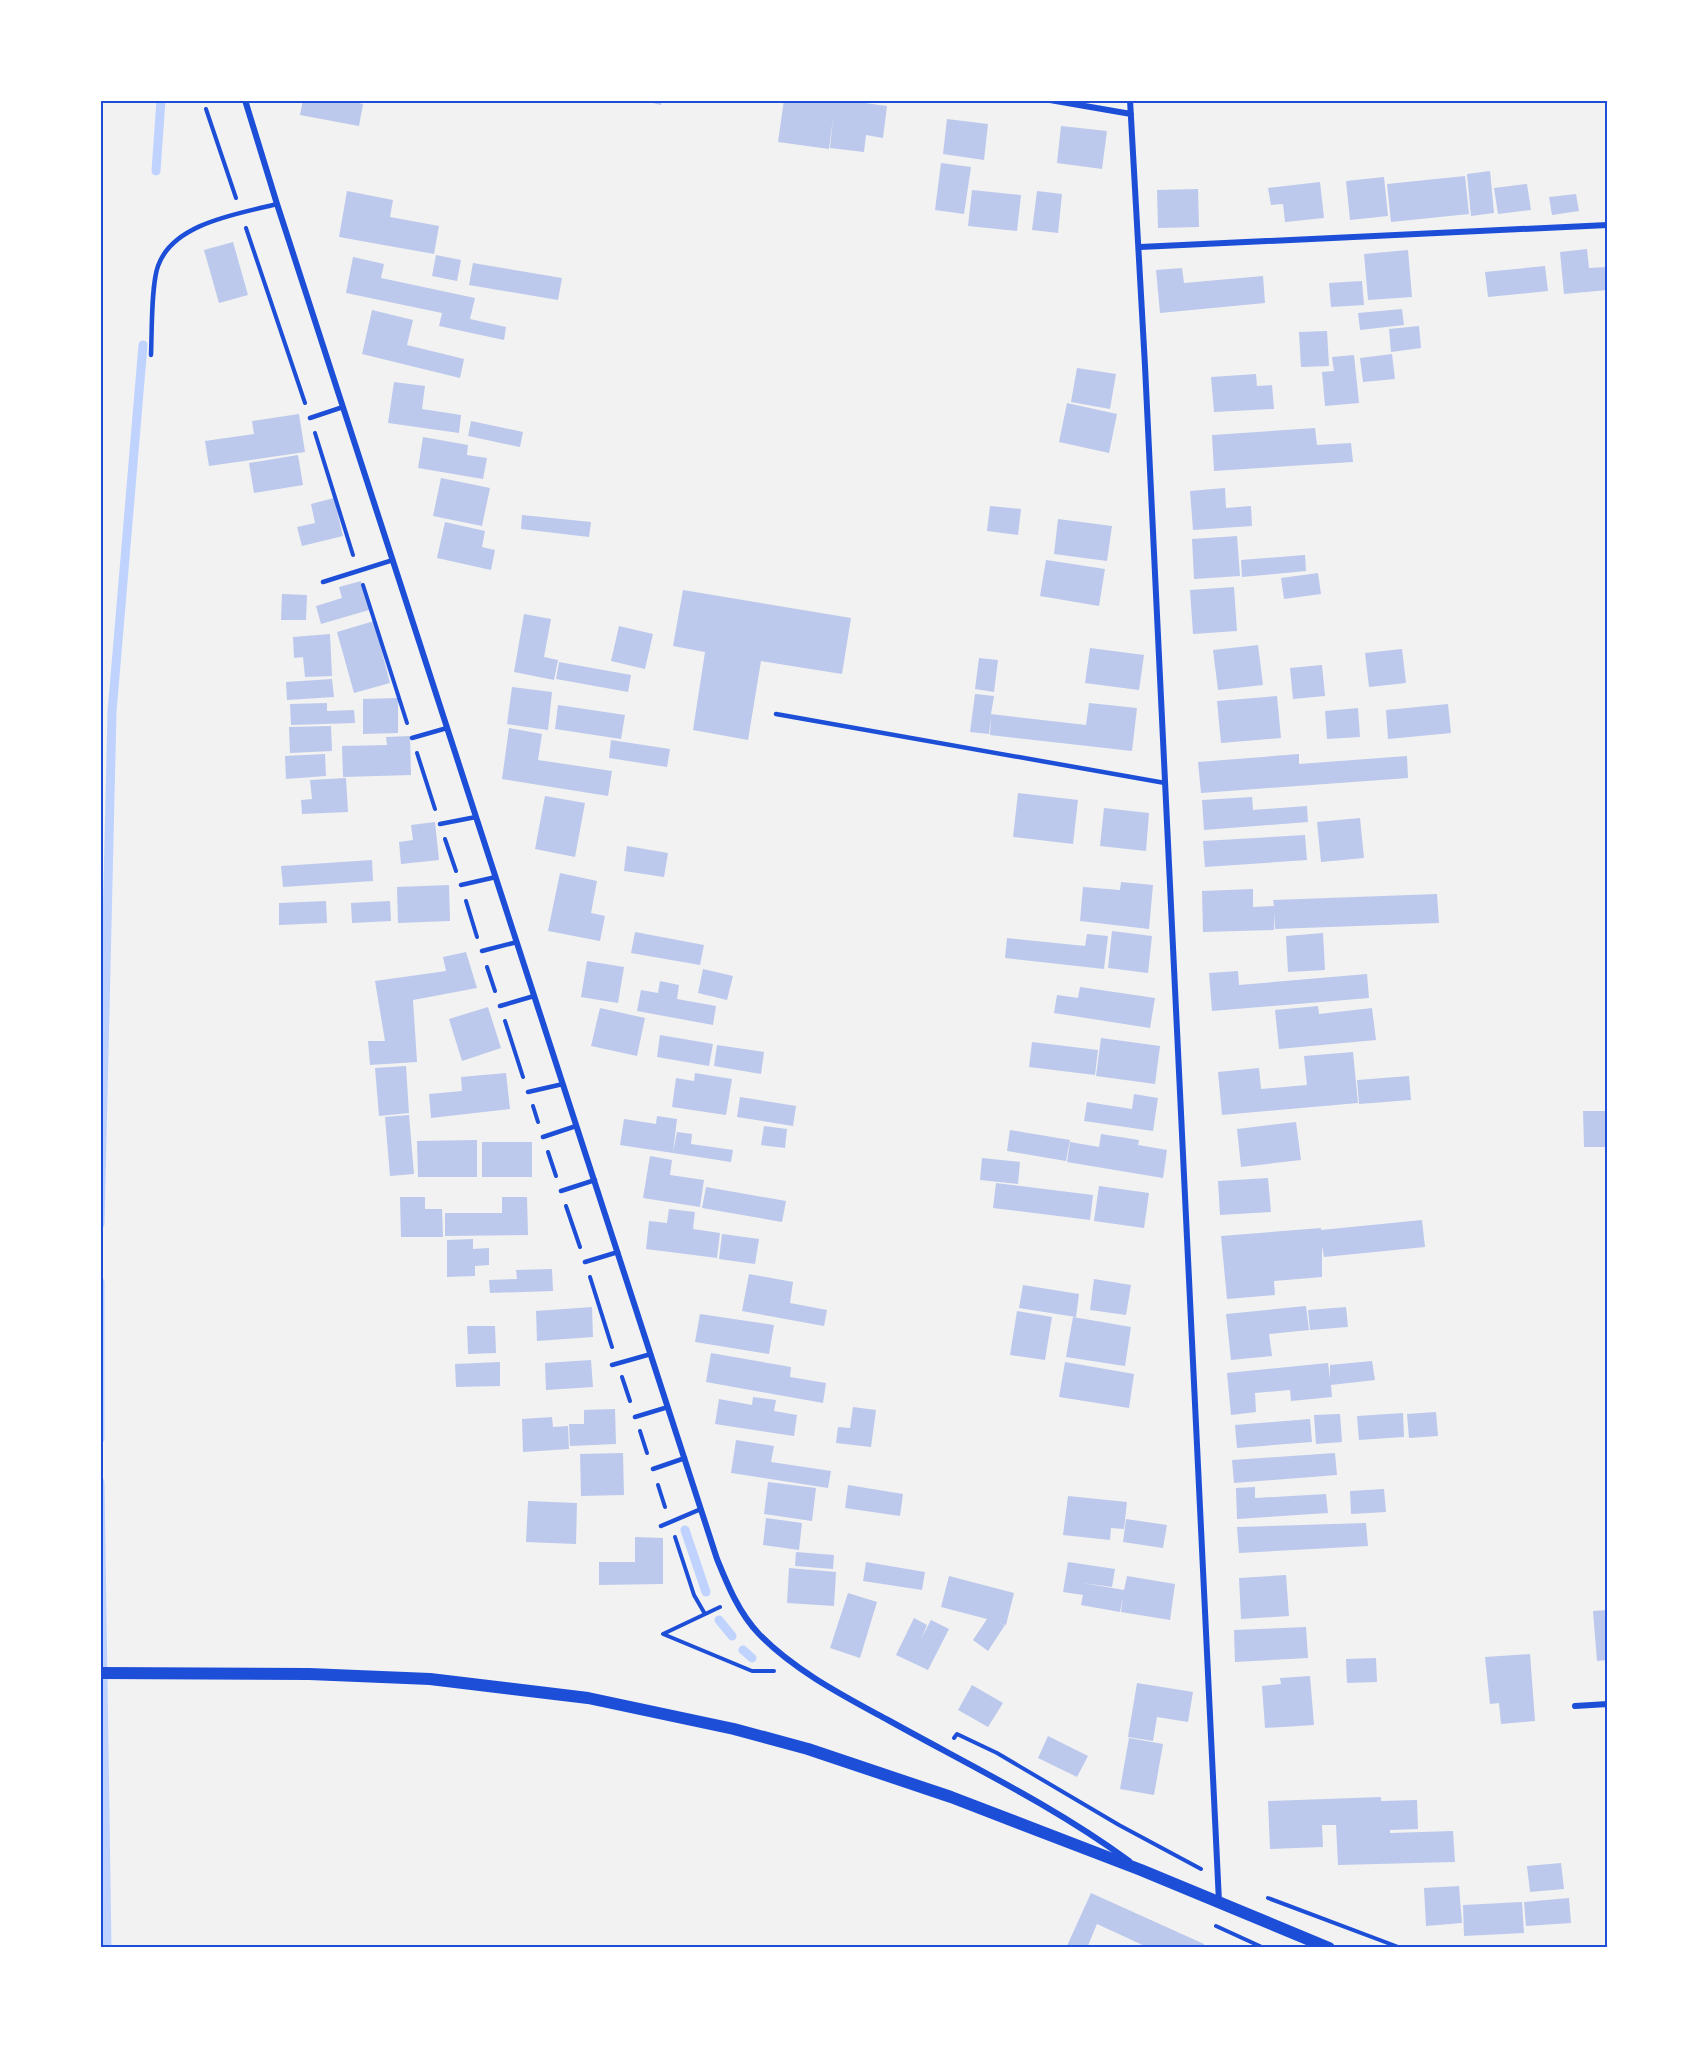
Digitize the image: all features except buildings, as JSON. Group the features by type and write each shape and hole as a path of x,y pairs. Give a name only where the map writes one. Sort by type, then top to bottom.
{"main road":[{"path":"100,1673 286,1673 430,1679 588,1698 674,1716 808,1749 951,1797 1141,1870 1329,1947"}],"street":[{"path":"245,100 717,1559 734,1599 759,1634 803,1670 846,1697 1072,1822 1141,1870"},
{"path":"1050,100 1131,114"},
{"path":"1130,100 1140,247 1219,1902"},
{"path":"1140,247 1608,225"},
{"path":"1575,1706 1608,1704"}],"lane":[{"path":"151,355 158,266 170,248 190,230 220,218 277,204"},
{"path":"310,418 343,407"},
{"path":"323,582 393,560"},
{"path":"776,714 1166,783"},
{"path":"412,738 447,728"},
{"path":"440,824 476,817"},
{"path":"460,885 496,877"},
{"path":"482,951 517,942"},
{"path":"500,1006 534,996"},
{"path":"528,1092 563,1084"},
{"path":"543,1137 576,1126"},
{"path":"561,1191 594,1180"},
{"path":"585,1262 618,1252"},
{"path":"615,1365 651,1354"},
{"path":"635,1417 668,1407"},
{"path":"653,1469 685,1458"},
{"path":"661,1526 701,1509"}],"path":[{"path":"206,109 310,418 440,824 585,1262 615,1365 653,1469 694,1595 705,1614"},
{"path":"734,1599 663,1634 752,1671 803,1670"},
{"path":"946,1752 957,1734 987,1748 1119,1825 1218,1879"},
{"path":"1258,1894 1401,1947"}],"waterway":[{"path":"156,171 161,100"},
{"path":"100,1224 112,712 143,345"},
{"path":"100,1282 100,1439"},
{"path":"100,1482 107,1948"},
{"path":"685,1530 706,1592"},
{"path":"719,1620 732,1636"},
{"path":"743,1650 752,1658"}]}
